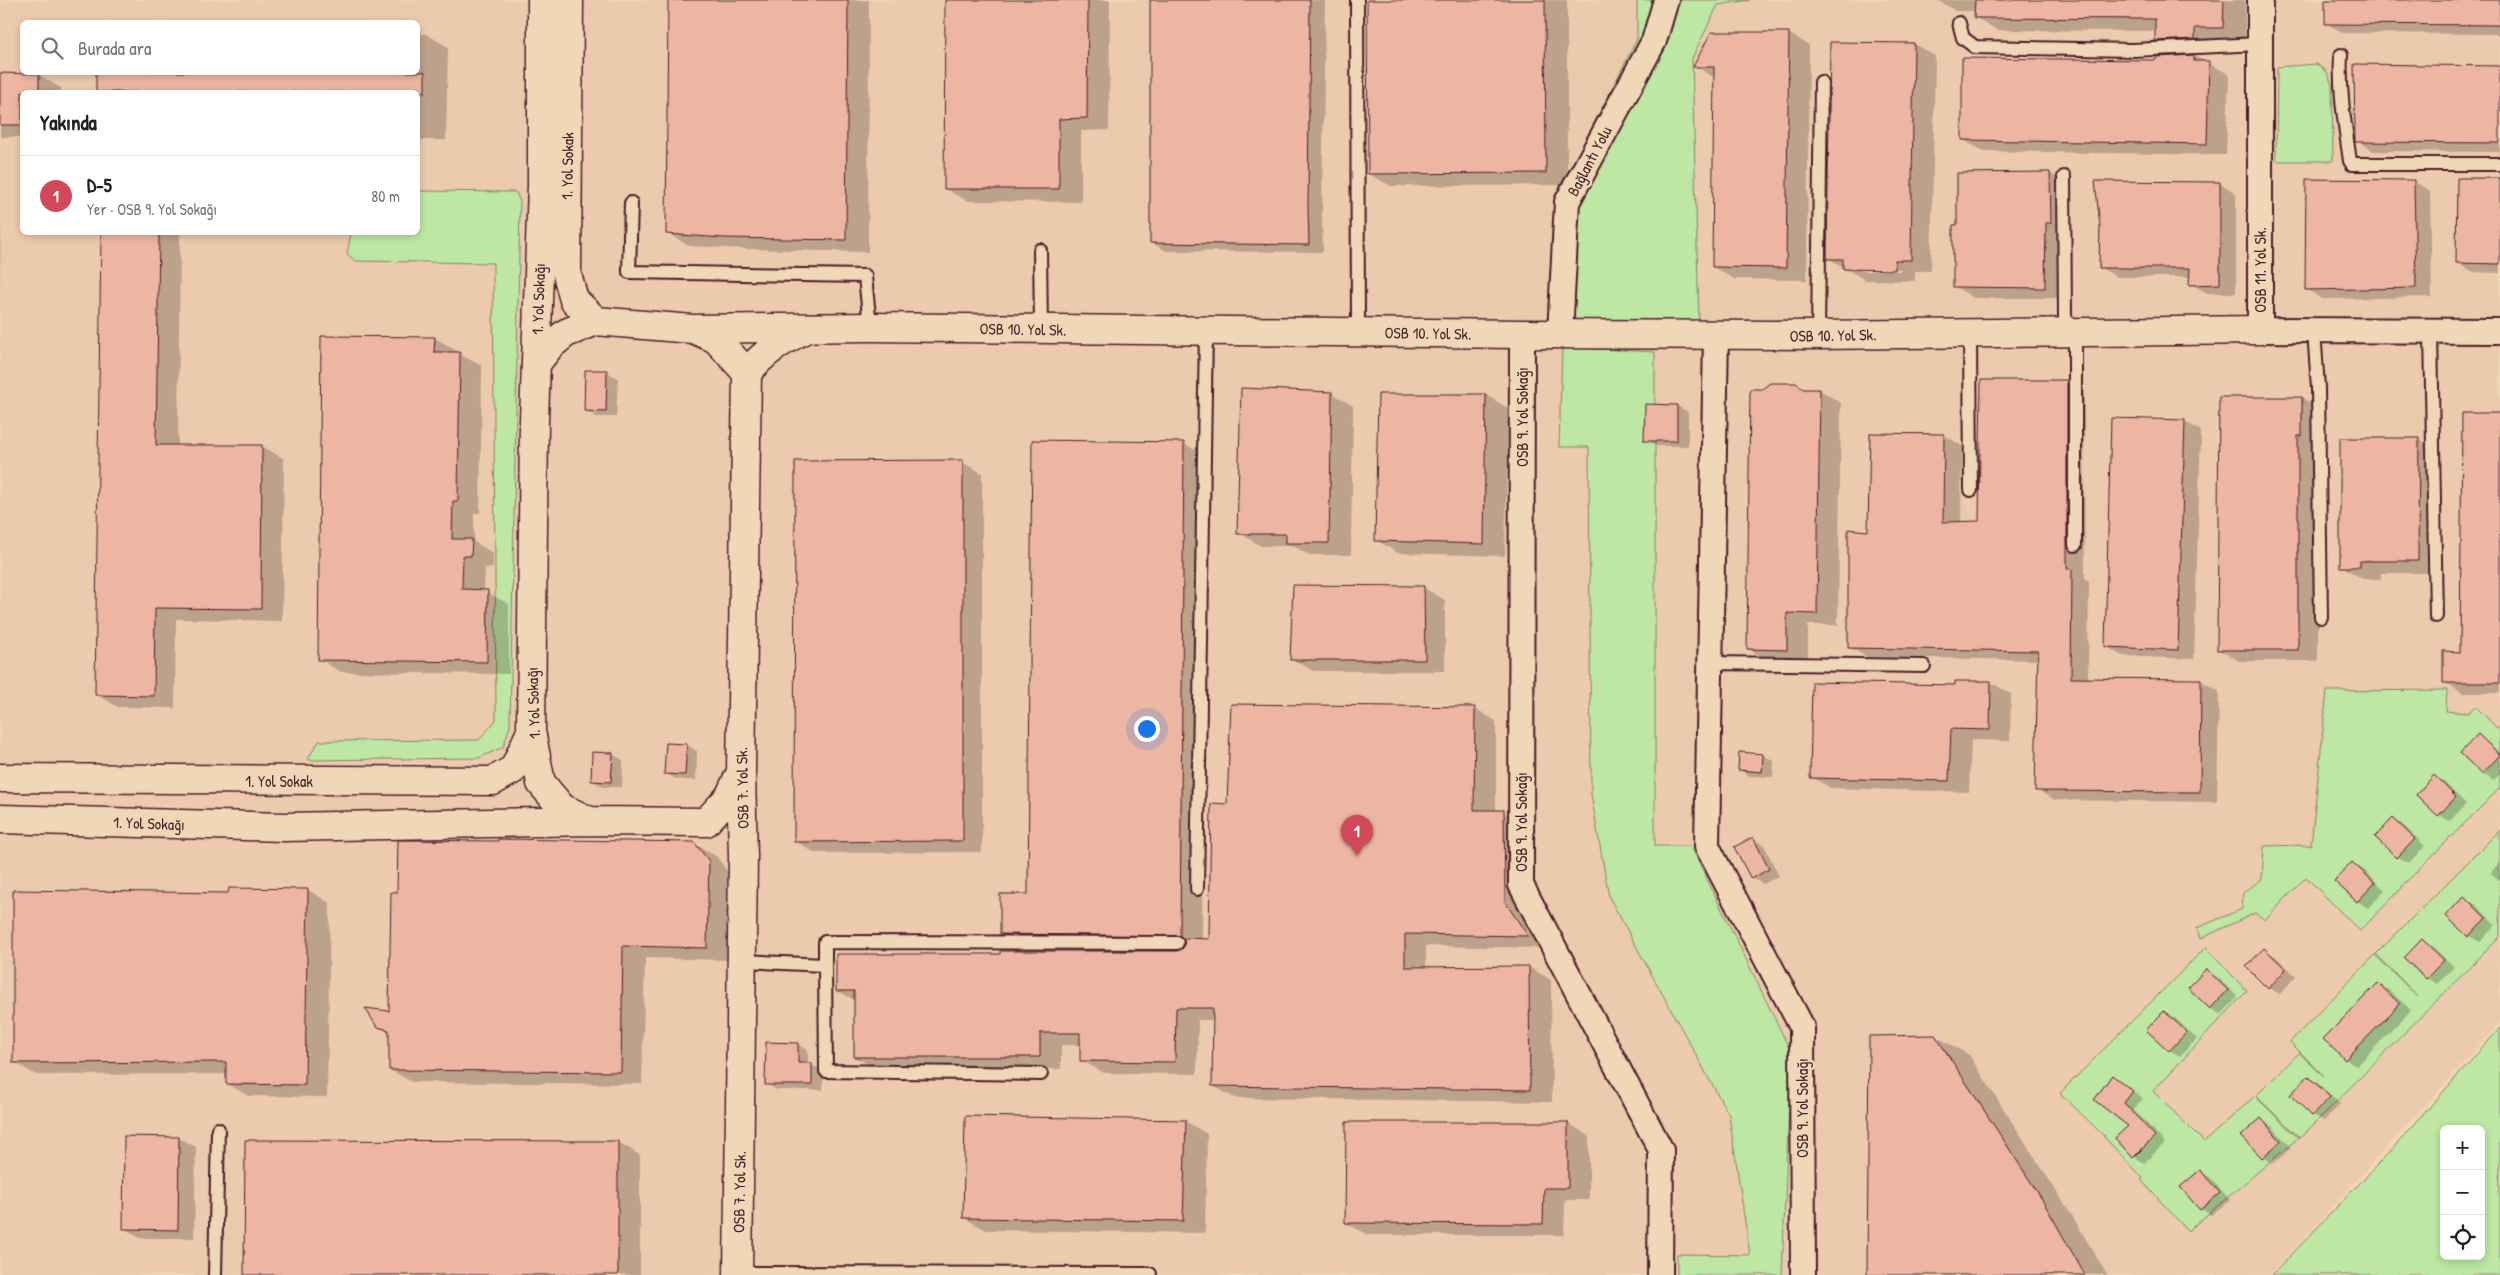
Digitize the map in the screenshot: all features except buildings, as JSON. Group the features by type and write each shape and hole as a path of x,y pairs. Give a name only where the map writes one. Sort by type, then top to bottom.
{"street":[{"name":"1. Yol Sokağı","path":"542,0 555,185 536,364 531,731 541,782 562,808 590,821"},
{"name":"1. Yol Sokak","path":"569,0 555,185 567,274 574,300 596,321"},
{"name":"Bağlantı Yolu","path":"1560,334 1567,202 1654,40 1666,0"},
{"name":"OSB 11. Yol Sk.","path":"2260,0 2260,330 2500,331"},
{"name":"OSB 10. Yol Sk.","path":"596,321 692,329 870,327 1522,334 1818,335 2260,330"},
{"path":"536,364 550,346 566,333 596,321"},
{"path":"692,329 716,339 747,373 760,356 778,343 808,328"},
{"name":"OSB 9. Yol Sokağı","path":"1522,334 1521,885 1661,1150 1660,1275"},
{"name":"OSB 9. Yol Sokağı","path":"1716,334 1707,846 1802,1027 1803,1275"},
{"name":"OSB 7. Yol Sk.","path":"738,1274 743,858 741,773 747,373"},
{"name":"1. Yol Sokak","path":"0,778 493,781 514,769 531,731"},
{"path":"706,822 729,797 741,773"},
{"name":"1. Yol Sokağı","path":"0,819 284,827 590,821"},
{"path":"590,821 706,822 733,843 743,858"}],"lane":[{"path":"1357,0 1358,332"},
{"path":"1959,23 1963,38 1976,47 2134,50 2260,44"},
{"path":"2341,55 2342,97 2350,161 2352,164 2500,164"},
{"path":"1818,335 1821,82"},
{"path":"2064,176 2065,317 2075,333 2075,545"},
{"path":"631,203 629,272 865,276 870,327"},
{"path":"1040,250 1041,329"},
{"path":"2314,330 2318,388 2320,617"},
{"path":"1197,889 1206,331"},
{"path":"2431,331 2436,616"},
{"path":"1970,332 1971,490"},
{"path":"1711,663 1924,666"},
{"path":"1041,1074 826,1072 825,942 1177,943"},
{"path":"742,961 825,965"},
{"path":"215,1275 218,1129"},
{"path":"738,1274 1150,1274"}],"shaded area":[{"path":"0,0 2500,0 2500,1023 2270,1275 0,1275"}],"green space":[{"path":"1637,0 1750,0 1718,5 1692,58 1699,322 1549,322 1552,307 1554,202 1637,39"},
{"path":"2317,64 2327,72 2332,85 2333,161 2276,161 2277,67"},
{"path":"420,191 516,192 520,202 510,726 503,747 479,758 307,760 319,741 479,740 496,720 493,263 356,261 347,254 351,235 420,235"},
{"path":"1562,347 1655,352 1655,846 1691,846 1791,1052 1782,1275 1677,1275 1677,1254 1750,1255 1729,1115 1609,897 1591,794 1589,447 1559,447"},
{"path":"2447,690 2446,711 2468,713 2475,706 2500,731 2500,788 2360,931 2306,877 2265,920 2255,913 2200,939 2197,928 2242,909 2243,893 2262,879 2264,846 2311,845 2327,691"},
{"path":"2500,830 2500,937 2300,1138 2256,1096 2299,1053 2324,1076 2290,1042 2375,955 2418,997 2376,954"},
{"path":"2206,947 2247,991 2153,1091 2204,1142 2255,1096 2298,1138 2188,1231 2141,1180 2143,1178 2104,1137 2105,1135 2060,1093"},
{"path":"2500,1028 2500,1275 2272,1275 2397,1144"}],"place":[{"name":"D-5","path":"1357,856"}]}
